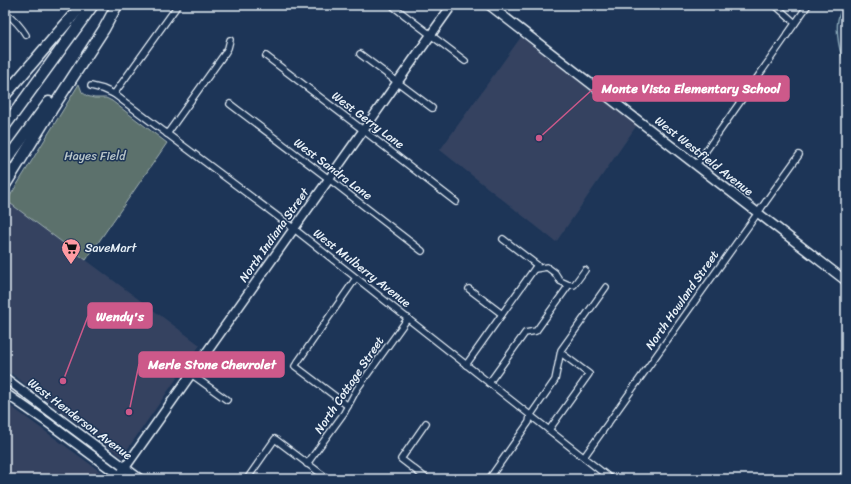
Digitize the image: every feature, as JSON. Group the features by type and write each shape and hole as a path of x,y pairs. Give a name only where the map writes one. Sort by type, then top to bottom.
{"highway":[{"path":"5,95 82,5"},
{"path":"5,126 93,5"},
{"path":"5,162 117,5"},
{"path":"5,185 104,29 117,5"}],"street":[{"path":"114,94 178,5"},
{"name":"North Indiana Street","path":"120,478 125,468 293,228 452,5"},
{"path":"775,5 795,23"},
{"path":"696,164 808,5"},
{"name":"West Westfield Avenue","path":"493,6 846,281"},
{"path":"394,7 465,61"},
{"path":"5,12 16,21 26,36"},
{"path":"167,134 225,53 230,40"},
{"path":"360,54 432,108"},
{"name":"West Gerry Lane","path":"266,56 456,202"},
{"name":"West Mulberry Avenue","path":"91,86 114,94 293,228 611,479"},
{"name":"West Sandra Lane","path":"230,104 422,251"},
{"name":"North Howland Street","path":"584,458 799,155"},
{"path":"503,239 536,267 547,267 555,273 560,281 569,285 574,285 585,270"},
{"path":"466,364 536,267"},
{"path":"348,406 295,366 356,278"},
{"path":"489,383 525,333 536,330 569,285"},
{"path":"489,479 529,422 530,416 555,380 561,350 606,287"},
{"path":"468,289 502,314"},
{"name":"North Cottage Street","path":"307,464 348,406 357,389 408,318"},
{"path":"549,430 589,374 561,353"},
{"path":"191,374 227,400"},
{"name":"West Henderson Avenue","path":"5,378 140,479"},
{"path":"5,388 20,398 29,401 33,400"},
{"name":"West Henderson Avenue","path":"5,393 47,422 120,478"},
{"path":"47,422 49,420 56,421 74,434 82,436"},
{"path":"426,423 401,459 427,479"},
{"path":"247,479 275,439 328,479"},
{"path":"843,479 846,474"}],"shaded area":[{"path":"521,37 637,125 556,242 440,150"},
{"path":"7,201 200,345 122,457 5,369 5,204"},
{"path":"5,402 106,476 103,479 5,479"}],"green space":[{"name":"Hayes Field","path":"79,84 82,92 87,96 94,98 106,98 112,101 167,143 86,260 7,201"}],"waterway":[{"path":"843,5 839,14 837,30 840,49 846,63"}],"place":[{"name":"Monte Vista Elementary School","path":"539,138"},
{"name":"SaveMart","path":"71,265"},
{"name":"Wendy's","path":"63,381"},
{"name":"Merle Stone Chevrolet","path":"129,412"}]}
